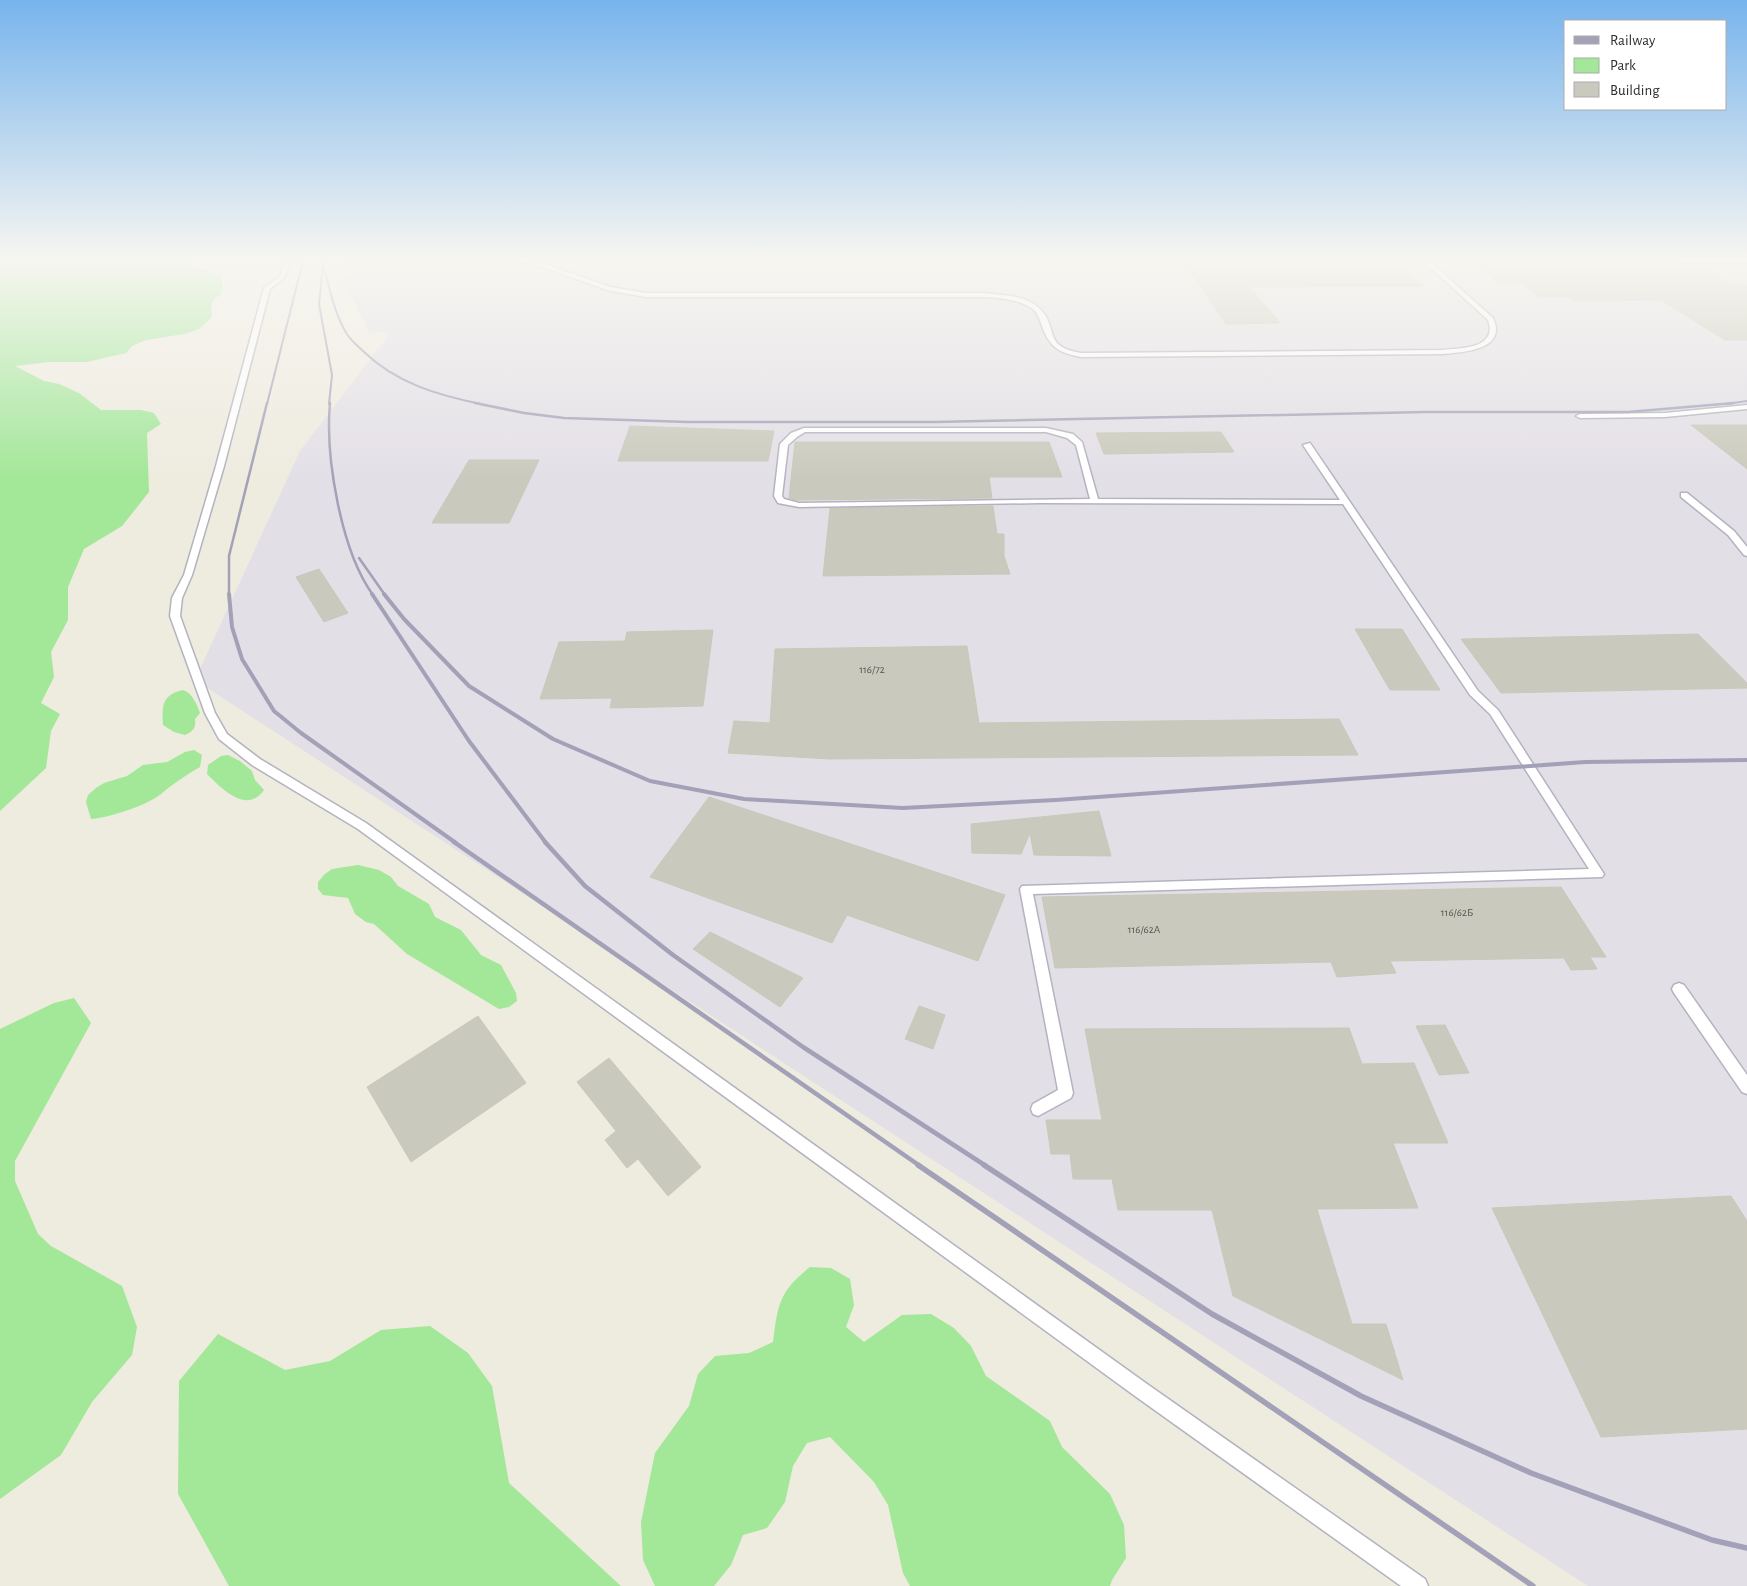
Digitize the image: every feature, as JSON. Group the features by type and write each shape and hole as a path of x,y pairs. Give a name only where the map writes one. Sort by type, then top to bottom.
{"lane":[{"path":"256,331 218,475 188,575 177,598 175,616 210,713 224,736 256,762 378,838 1141,1390 1418,1586"},
{"path":"1047,331 1051,342 1056,347 1081,355 1442,352 1473,348 1491,339 1495,331"},
{"path":"1580,416 1665,415 1747,406"},
{"path":"1095,501 1079,444 1070,436 1046,430 804,430 794,435 784,444 778,496 781,501 799,505 1095,501 1347,502"},
{"path":"1038,1109 1066,1093 1026,889 1598,874 1494,712 1474,693 1307,445"},
{"path":"1684,495 1730,533 1747,553"},
{"path":"1678,989 1747,1087"}],"shaded area":[{"path":"382,331 1747,331 1747,1586 1588,1586 195,680 300,451 388,336"}],"green space":[{"path":"0,331 193,331 146,340 132,346 126,353 87,362 49,362 15,366 44,381 59,384 79,393 101,410 141,410 154,413 161,424 147,433 149,492 122,526 84,549 68,587 68,620 51,652 54,677 41,703 60,714 51,731 46,768 0,811"},
{"path":"183,690 192,696 200,713 195,719 193,729 185,735 174,732 163,725 163,706 167,698"},
{"path":"194,750 202,755 200,767 155,798 128,810 91,819 86,802 88,795 96,788 104,783 127,776 143,765 167,762 185,752"},
{"path":"228,755 240,761 252,771 255,780 264,790 257,797 250,800 242,800 234,797 207,774 208,765 221,756"},
{"path":"358,865 379,870 391,877 398,886 429,904 435,917 461,930 481,955 501,965 516,993 517,1001 509,1007 499,1009 407,954 374,924 366,922 355,914 348,898 323,895 318,889 318,882 332,869"},
{"path":"74,998 91,1023 15,1161 15,1181 38,1234 51,1246 122,1286 137,1327 132,1355 92,1402 61,1455 0,1499 0,1029 54,1003"},
{"path":"810,1267 831,1268 850,1279 854,1305 846,1327 864,1342 902,1315 931,1314 954,1328 971,1346 986,1376 1050,1421 1062,1447 1110,1494 1124,1525 1126,1558 1110,1586 910,1586 903,1573 888,1505 874,1482 830,1437 807,1443 793,1466 785,1502 767,1528 743,1535 731,1565 714,1586 655,1586 643,1560 641,1522 655,1453 689,1406 698,1374 715,1356 749,1353 773,1342 782,1300 792,1284"},
{"path":"430,1326 468,1353 492,1386 509,1483 621,1586 229,1586 178,1494 179,1381 218,1334 285,1370 330,1361 381,1330"}],"building":[{"path":"1711,331 1747,331 1747,340 1725,340"},
{"path":"1691,425 1747,425 1747,469"},
{"path":"630,426 774,431 768,461 618,461"},
{"path":"1221,432 1234,452 1104,454 1096,433"},
{"path":"795,442 1049,442 1062,477 989,477 992,498 795,500 789,498"},
{"path":"469,460 539,460 509,523 432,523"},
{"path":"993,506 997,534 1004,534 1004,556 1010,574 823,576 830,508"},
{"path":"319,569 348,613 324,622 296,577"},
{"path":"1355,629 1402,629 1440,690 1390,690"},
{"path":"713,630 703,706 610,708 612,698 540,699 559,642 625,641 627,632"},
{"path":"1698,634 1747,683 1747,688 1501,693 1461,639"},
{"path":"967,646 979,723 1339,719 1358,755 830,759 728,753 734,721 770,723 775,649"},
{"path":"709,797 1005,895 978,961 847,915 832,943 650,877"},
{"path":"1099,811 1111,856 1034,855 1030,833 1021,854 972,853 971,824"},
{"path":"1561,887 1606,957 1590,957 1597,969 1571,970 1564,958 1390,961 1396,973 1337,977 1331,962 1055,968 1042,897"},
{"path":"710,932 803,978 780,1007 693,949"},
{"path":"919,1006 945,1015 933,1049 905,1039"},
{"path":"478,1016 526,1083 411,1162 367,1087"},
{"path":"1445,1025 1469,1073 1439,1075 1416,1026"},
{"path":"1349,1028 1362,1064 1414,1063 1448,1143 1393,1143 1418,1208 1317,1209 1352,1324 1386,1324 1403,1380 1233,1296 1212,1210 1118,1210 1112,1179 1073,1179 1070,1154 1051,1154 1046,1120 1102,1120 1085,1029"},
{"path":"609,1058 701,1167 668,1196 638,1159 627,1168 605,1140 616,1131 577,1082"},
{"path":"1731,1196 1747,1221 1747,1429 1601,1437 1492,1208"}],"railway":[{"path":"267,404 285,331"},
{"path":"324,331 332,375 329,404"},
{"path":"346,331 355,343 389,372 433,392 481,404"},
{"path":"1732,403 1747,401"},
{"path":"229,594 229,556 267,403"},
{"path":"330,403 330,450 338,503 352,554 373,595"},
{"path":"475,403 524,413 564,418 688,422 935,422 1425,412 1628,412 1732,403"},
{"path":"1726,404 1732,403"},
{"path":"359,558 385,595"},
{"path":"229,594 232,627 242,659 274,711 301,733 456,843"},
{"path":"372,594 469,741 546,843"},
{"path":"384,594 404,619 469,686 553,739 650,781 744,799 903,808 1056,800 1585,762 1747,760"},
{"path":"454,842 920,1166"},
{"path":"545,842 585,886 673,955 803,1047 986,1166"},
{"path":"918,1165 1533,1586"},
{"path":"984,1165 1212,1314 1361,1396 1531,1473 1712,1540 1747,1548"}]}
